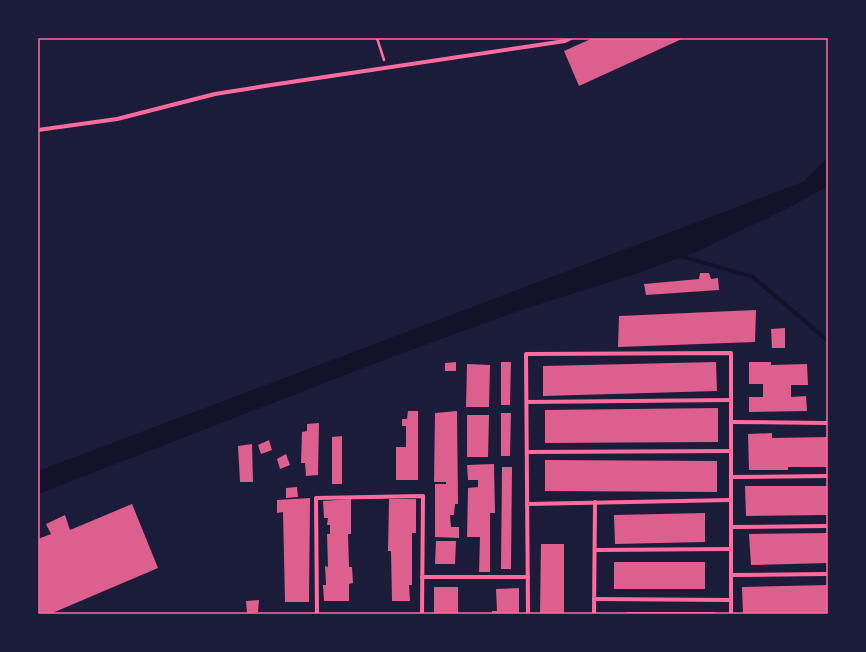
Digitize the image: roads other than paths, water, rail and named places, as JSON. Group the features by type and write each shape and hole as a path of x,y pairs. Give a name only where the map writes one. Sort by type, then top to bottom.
{"street":[{"path":"38,130 117,120 215,94 565,41 571,38"},
{"path":"528,614 526,354 731,353 731,614"},
{"path":"527,402 731,400"},
{"path":"731,422 828,423"},
{"path":"527,452 731,451"},
{"path":"731,477 828,476"},
{"path":"317,614 316,498 423,496 422,614"},
{"path":"527,504 731,500"},
{"path":"594,614 595,502"},
{"path":"731,527 828,526"},
{"path":"595,550 731,549"},
{"path":"731,575 828,574"},
{"path":"422,577 528,577"},
{"path":"594,599 731,600"}],"waterway":[{"path":"677,255 753,277 828,341"}]}
